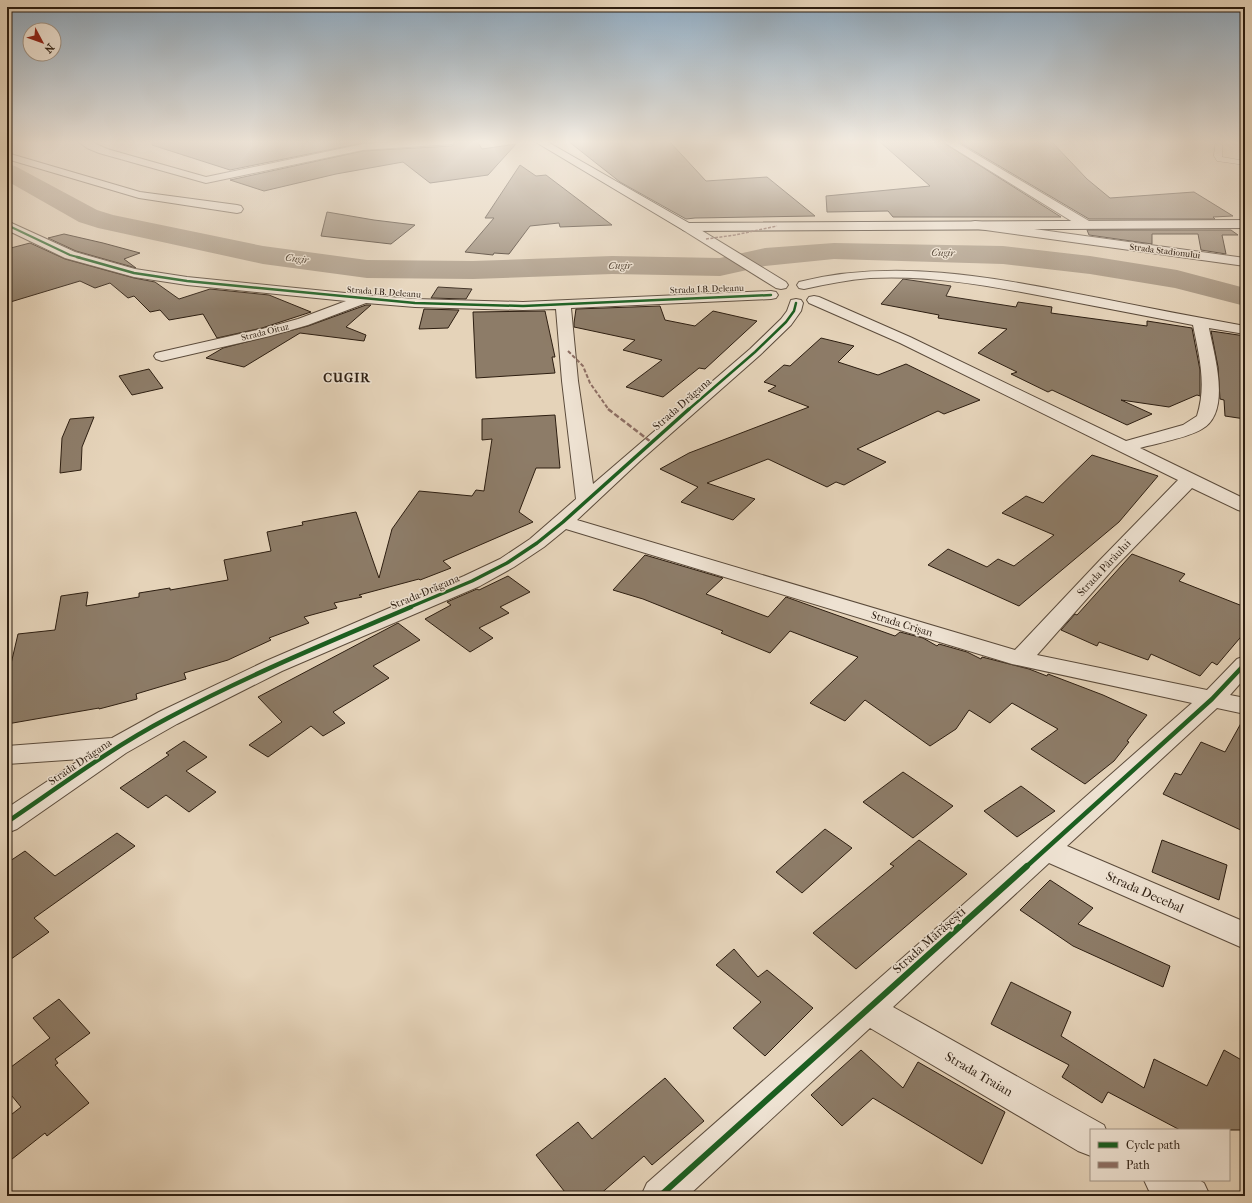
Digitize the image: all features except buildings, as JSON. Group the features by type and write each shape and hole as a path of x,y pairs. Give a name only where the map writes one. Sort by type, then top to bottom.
{"street":[{"path":"153,197 237,209"},
{"path":"636,197 776,282 905,340 1245,506"},
{"path":"1040,197 1085,224"},
{"path":"1071,224 1084,241"},
{"path":"687,227 1245,224"},
{"name":"Strada I.B. Deleanu","path":"7,225 70,255 134,272 194,282 365,299 472,305 523,306 771,295"},
{"name":"Strada Stadionului","path":"976,226 1245,262"},
{"path":"776,282 771,289 771,295 780,301 805,296 833,278 888,275 940,277 986,282 1245,330"},
{"name":"Strada Drăgana","path":"7,822 117,747 168,718 274,666 472,581 507,563 537,543 564,522 586,500 755,352 786,322 805,296"},
{"name":"Strada Oituz","path":"162,356 235,340 297,324 365,299"},
{"path":"563,304 570,381 586,500"},
{"path":"1123,447 1189,429 1199,424 1206,417 1210,398 1210,383 1200,322"},
{"name":"Strada Pârâului","path":"1020,659 1107,564 1190,479"},
{"name":"Strada Crișan","path":"564,522 1020,659 1245,706"},
{"name":"Strada Mărășești","path":"660,1196 1212,699 1245,664"},
{"path":"7,755 117,747"},
{"name":"Strada Decebal","path":"1045,849 1245,936"},
{"name":"Strada Traian","path":"867,1009 1090,1137"},
{"path":"1165,1181 1191,1196"}],"waterway":[{"name":"Cugir","path":"54,197 88,216 107,222 263,255 367,269 473,270 612,265 720,267 765,257 834,251 1003,255 1090,265 1177,279 1245,297"}],"marked path":[{"path":"706,239 735,235 777,226"},
{"path":"568,351 583,366 590,383 610,412 651,442"}],"cycle path":[{"path":"7,225 70,255 134,273 187,281 365,299 415,303 523,306 771,295"},
{"path":"7,822 117,747 168,718 274,666 472,581 507,563 537,543 563,522 635,456 755,352 786,322 794,311 796,303"},
{"path":"660,1196 1212,699 1245,664"}],"district":[{"name":"CUGIR","path":"347,377"}]}
